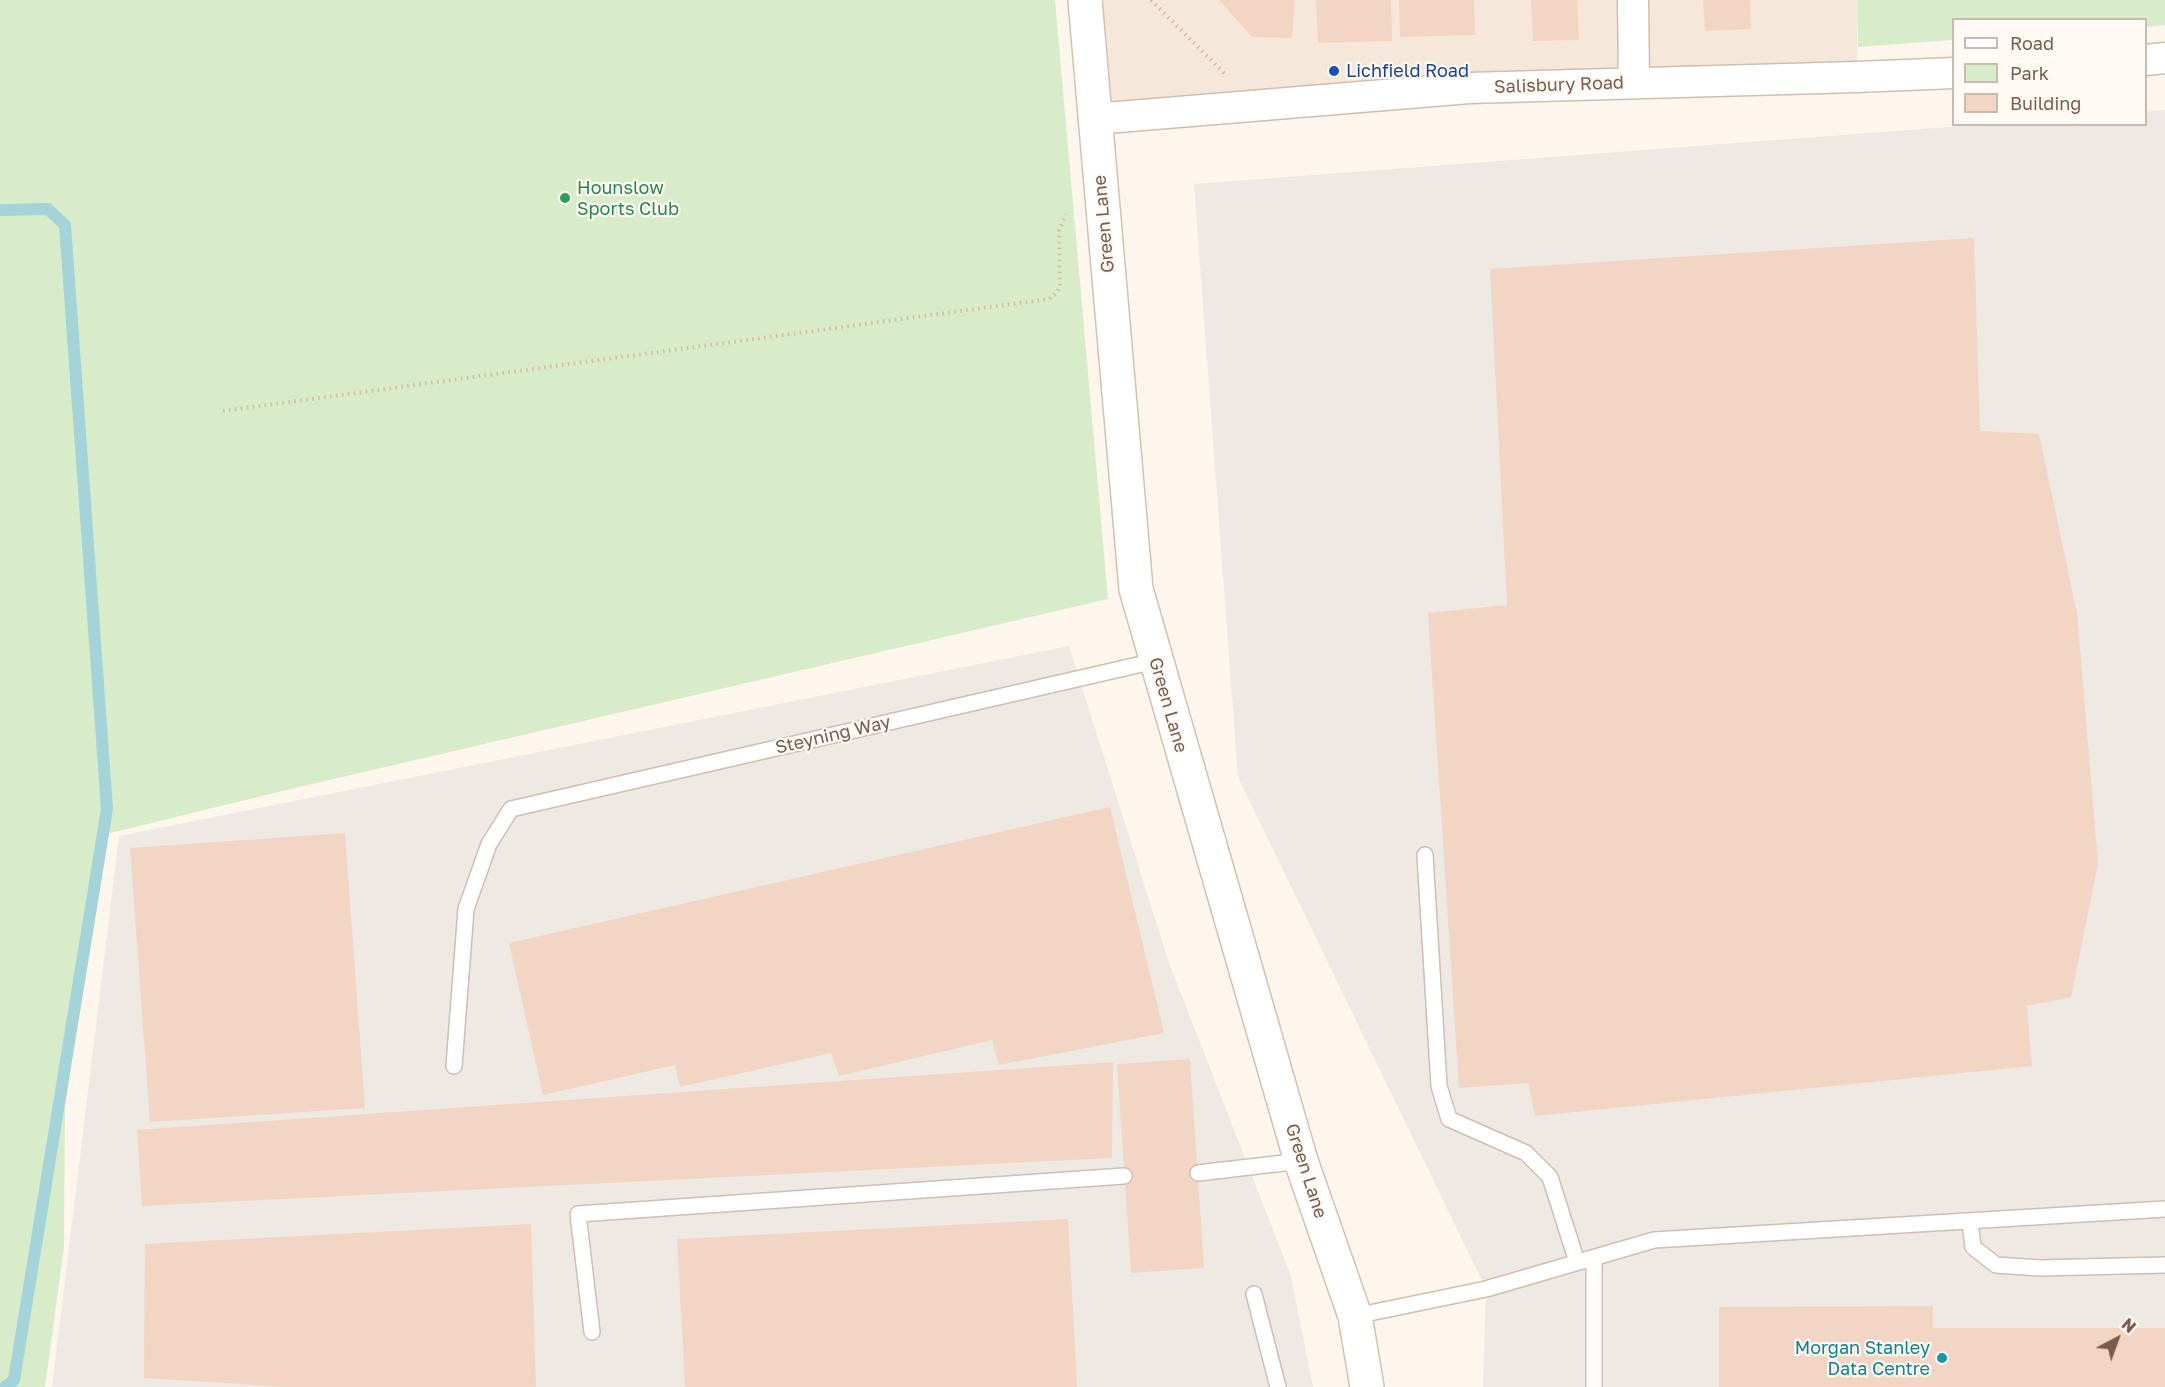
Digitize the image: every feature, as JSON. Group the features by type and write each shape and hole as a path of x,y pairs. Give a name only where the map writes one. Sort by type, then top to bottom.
{"street":[{"name":"Green Lane","path":"1085,0 1137,589 1155,661 1301,1161 1355,1316 1366,1387"},
{"path":"1632,0 1634,82"},
{"path":"2147,60 2165,58"},
{"name":"Salisbury Road","path":"1094,119 1469,88 1857,77 1952,72"}],"lane":[{"name":"Steyning Way","path":"454,1066 466,909 489,844 511,809 1155,661"},
{"path":"1425,855 1439,1086 1449,1119 1526,1153 1550,1176 1577,1262"},
{"path":"1198,1173 1301,1161"},
{"path":"592,1332 578,1214 1124,1176"},
{"path":"1355,1316 1486,1289 1654,1240 2165,1209"},
{"path":"1970,1222 1973,1247 1996,1265 2040,1268 2165,1265"},
{"path":"1594,1258 1594,1387"},
{"path":"1254,1294 1278,1387"}],"path":[{"path":"1151,0 1257,106"},
{"path":"223,411 1049,299 1057,293 1060,286 1059,231 1062,221 1074,204 1101,192"}],"shaded area":[{"path":"1085,0 1858,0 1857,77 1094,119"},
{"path":"2165,110 2165,1387 1483,1387 1486,1289 1238,777 1194,184 1961,126 2147,126 2147,111"},
{"path":"1069,646 1169,963 1291,1276 1313,1387 52,1387 119,836"}],"green space":[{"path":"0,0 1055,0 1108,599 102,835 65,1104 64,1247 45,1387 0,1387"},
{"path":"1858,0 2165,0 2165,25 2147,27 2147,18 1952,18 1952,40 1858,47"}],"building":[{"path":"1219,0 1295,0 1292,38 1252,37"},
{"path":"1316,0 1391,0 1392,41 1318,43"},
{"path":"1399,0 1474,0 1475,35 1400,37"},
{"path":"1531,0 1577,0 1579,40 1533,41"},
{"path":"1703,0 1750,0 1751,29 1705,31"},
{"path":"1974,238 1980,431 2039,434 2077,613 2098,863 2071,997 2027,1006 2032,1066 1535,1116 1528,1083 1459,1088 1428,613 1507,605 1490,269"},
{"path":"1110,807 1164,1033 999,1065 992,1040 839,1076 831,1053 680,1087 675,1065 543,1095 509,943"},
{"path":"345,833 365,1108 150,1122 130,848"},
{"path":"1190,1059 1204,1268 1131,1273 1117,1064"},
{"path":"1113,1062 1112,1158 142,1206 137,1130"},
{"path":"1068,1219 1077,1387 685,1387 677,1239"},
{"path":"531,1224 536,1387 289,1387 144,1378 145,1244"},
{"name":"Morgan Stanley Data Centre","path":"1933,1306 1933,1328 2165,1328 2165,1387 1719,1387 1719,1307"}],"waterway":[{"path":"0,210 48,209 65,225 107,809 14,1380 5,1387"}],"place":[{"name":"Lichfield Road","path":"1334,71"},
{"name":"Hounslow Sports Club","path":"565,198"},
{"name":"Morgan Stanley Data Centre","path":"1942,1358"}]}
